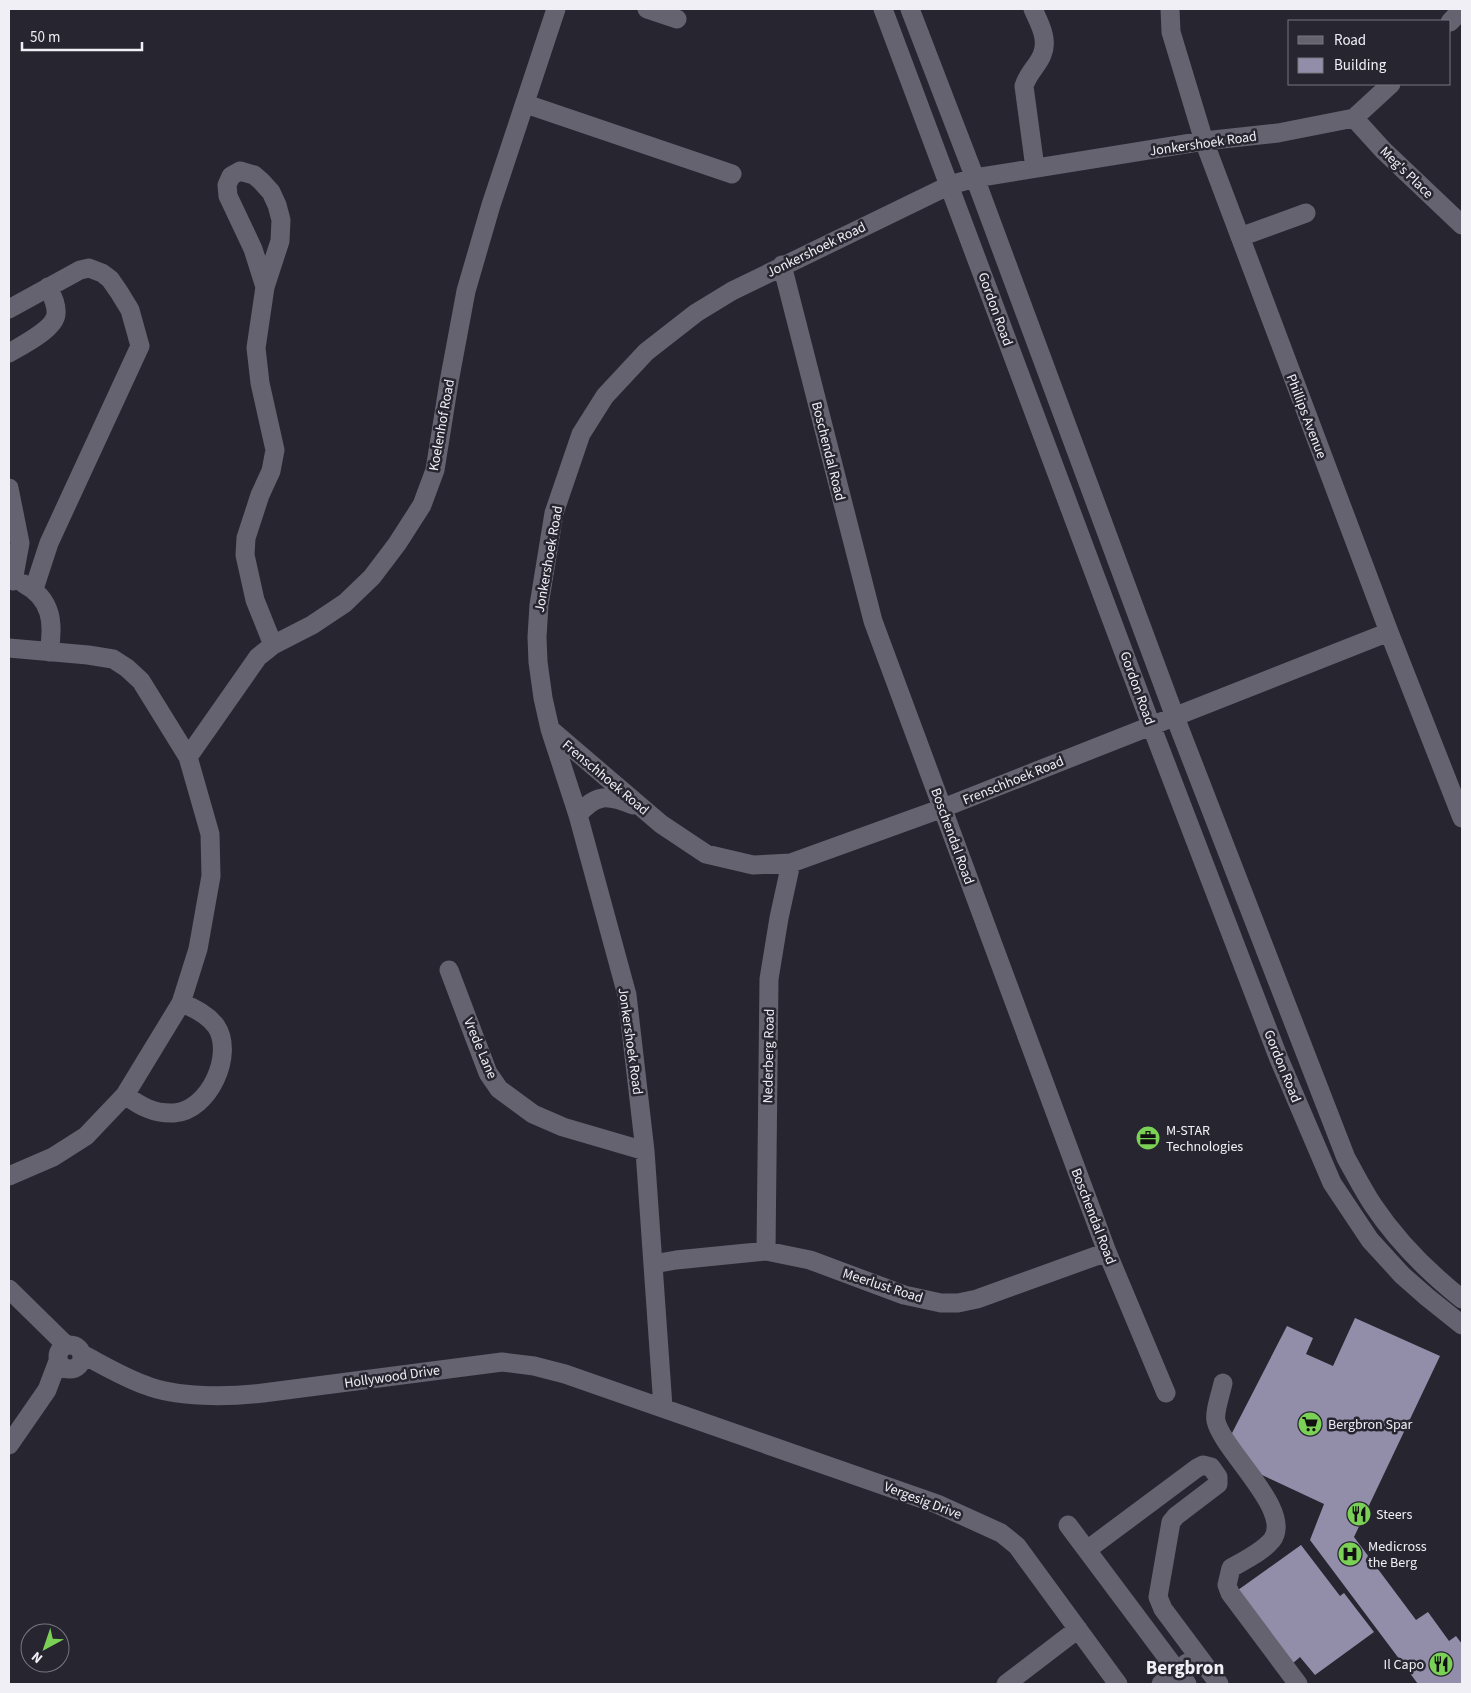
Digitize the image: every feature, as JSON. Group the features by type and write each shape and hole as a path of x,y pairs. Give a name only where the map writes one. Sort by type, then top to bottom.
{"street":[{"name":"Koelenhof Road","path":"188,757 258,657 273,645 312,625 344,603 372,577 422,506 435,470 466,291 491,205 556,9"},
{"path":"647,9 677,19"},
{"name":"Gordon Road","path":"883,9 1151,725 1280,1059 1332,1184 1370,1240 1402,1275 1462,1324"},
{"name":"Gordon Road","path":"910,9 975,178 1175,717 1346,1158 1372,1205 1406,1247 1442,1283 1462,1299"},
{"path":"1033,9 1044,35 1042,55 1028,76 1024,86 1035,168"},
{"name":"Phillips Avenue","path":"1170,9 1171,32 1204,141 1389,632 1462,818"},
{"path":"1451,21 1462,9"},
{"path":"1354,118 1389,85"},
{"path":"526,104 732,174"},
{"name":"Jonkershoek Road","path":"664,1407 645,1151 627,995 578,815 550,729 538,662 539,605 554,513 581,434 605,396 646,352 696,313 732,291 782,265 950,185 975,178 1035,168 1204,141 1278,133 1354,118"},
{"name":"Meg's Place","path":"1354,118 1383,150 1462,225"},
{"path":"265,287 253,249 231,203 227,189 231,176 240,171 254,175 271,192 281,220 280,241 265,287 258,330 256,364 275,450 271,471 260,494 246,538 245,555 256,600 273,645"},
{"path":"1240,237 1306,213"},
{"name":"Boschendal Road","path":"782,265 873,621 1107,1252 1166,1393"},
{"path":"9,309 80,270 89,268 102,273 110,279 120,292 130,310 140,346 49,543 34,589"},
{"path":"9,353 51,325 56,315 55,302 48,287"},
{"path":"9,488 20,543 11,581 23,583 34,589 42,597 52,622 49,652"},
{"name":"Frenschhoek Road","path":"550,729 675,834 706,854 753,865 792,863 943,808 1389,632"},
{"path":"9,648 113,659 127,668 141,681 188,757 210,834 211,876 198,949 181,1003 125,1095 86,1136 53,1157 9,1176"},
{"path":"578,815 596,799 610,797 648,812"},
{"name":"Nederberg Road","path":"766,1251 769,979 792,863"},
{"name":"Vrede Lane","path":"449,970 488,1073 499,1089 533,1114 563,1127 645,1151"},
{"path":"125,1095 146,1109 162,1113 176,1113 194,1105 212,1085 218,1074 222,1041 216,1026 206,1015 181,1003"},
{"path":"1353,1216 1372,1205"},
{"name":"Meerlust Road","path":"653,1264 766,1251 810,1260 904,1294 941,1303 958,1303 977,1299 1107,1252"},
{"name":"Hollywood Drive","path":"9,1289 69,1359"},
{"name":"Hollywood Drive","path":"9,1303 49,1345 69,1359 118,1373 147,1386 182,1394 224,1396 263,1393 502,1362 534,1366 565,1374 664,1407"},
{"path":"9,1445 69,1359"},
{"path":"1223,1384 1215,1418 1220,1432 1268,1500 1277,1527 1273,1538 1264,1548 1231,1568 1227,1585 1230,1593 1298,1684"},
{"name":"Vergesig Drive","path":"664,1407 937,1504 1001,1533 1017,1546 1118,1684"},
{"path":"1087,1550 1197,1468 1203,1465 1211,1467 1218,1477 1218,1484 1176,1516 1169,1526 1158,1596 1163,1609 1208,1670 1185,1680 1161,1684"},
{"path":"1068,1525 1185,1680"},
{"path":"1016,1681 1078,1629"}],"building":[{"path":"1355,1318 1440,1356 1354,1537 1416,1620 1428,1612 1449,1641 1456,1636 1462,1644 1462,1684 1418,1684 1310,1540 1324,1504 1262,1475 1231,1435 1287,1326 1313,1338 1306,1354 1333,1366"},
{"path":"1301,1545 1340,1596 1344,1593 1374,1632 1315,1675 1300,1657 1292,1664 1238,1590"}],"place":[{"name":"M-STAR Technologies","path":"1148,1138"},
{"name":"Bergbron Spar","path":"1310,1424"},
{"name":"Steers","path":"1359,1514"},
{"name":"Medicross the Berg","path":"1350,1554"},
{"name":"Il Capo","path":"1441,1664"}],"district":[{"name":"Bergbron","path":"1185,1667"}]}
